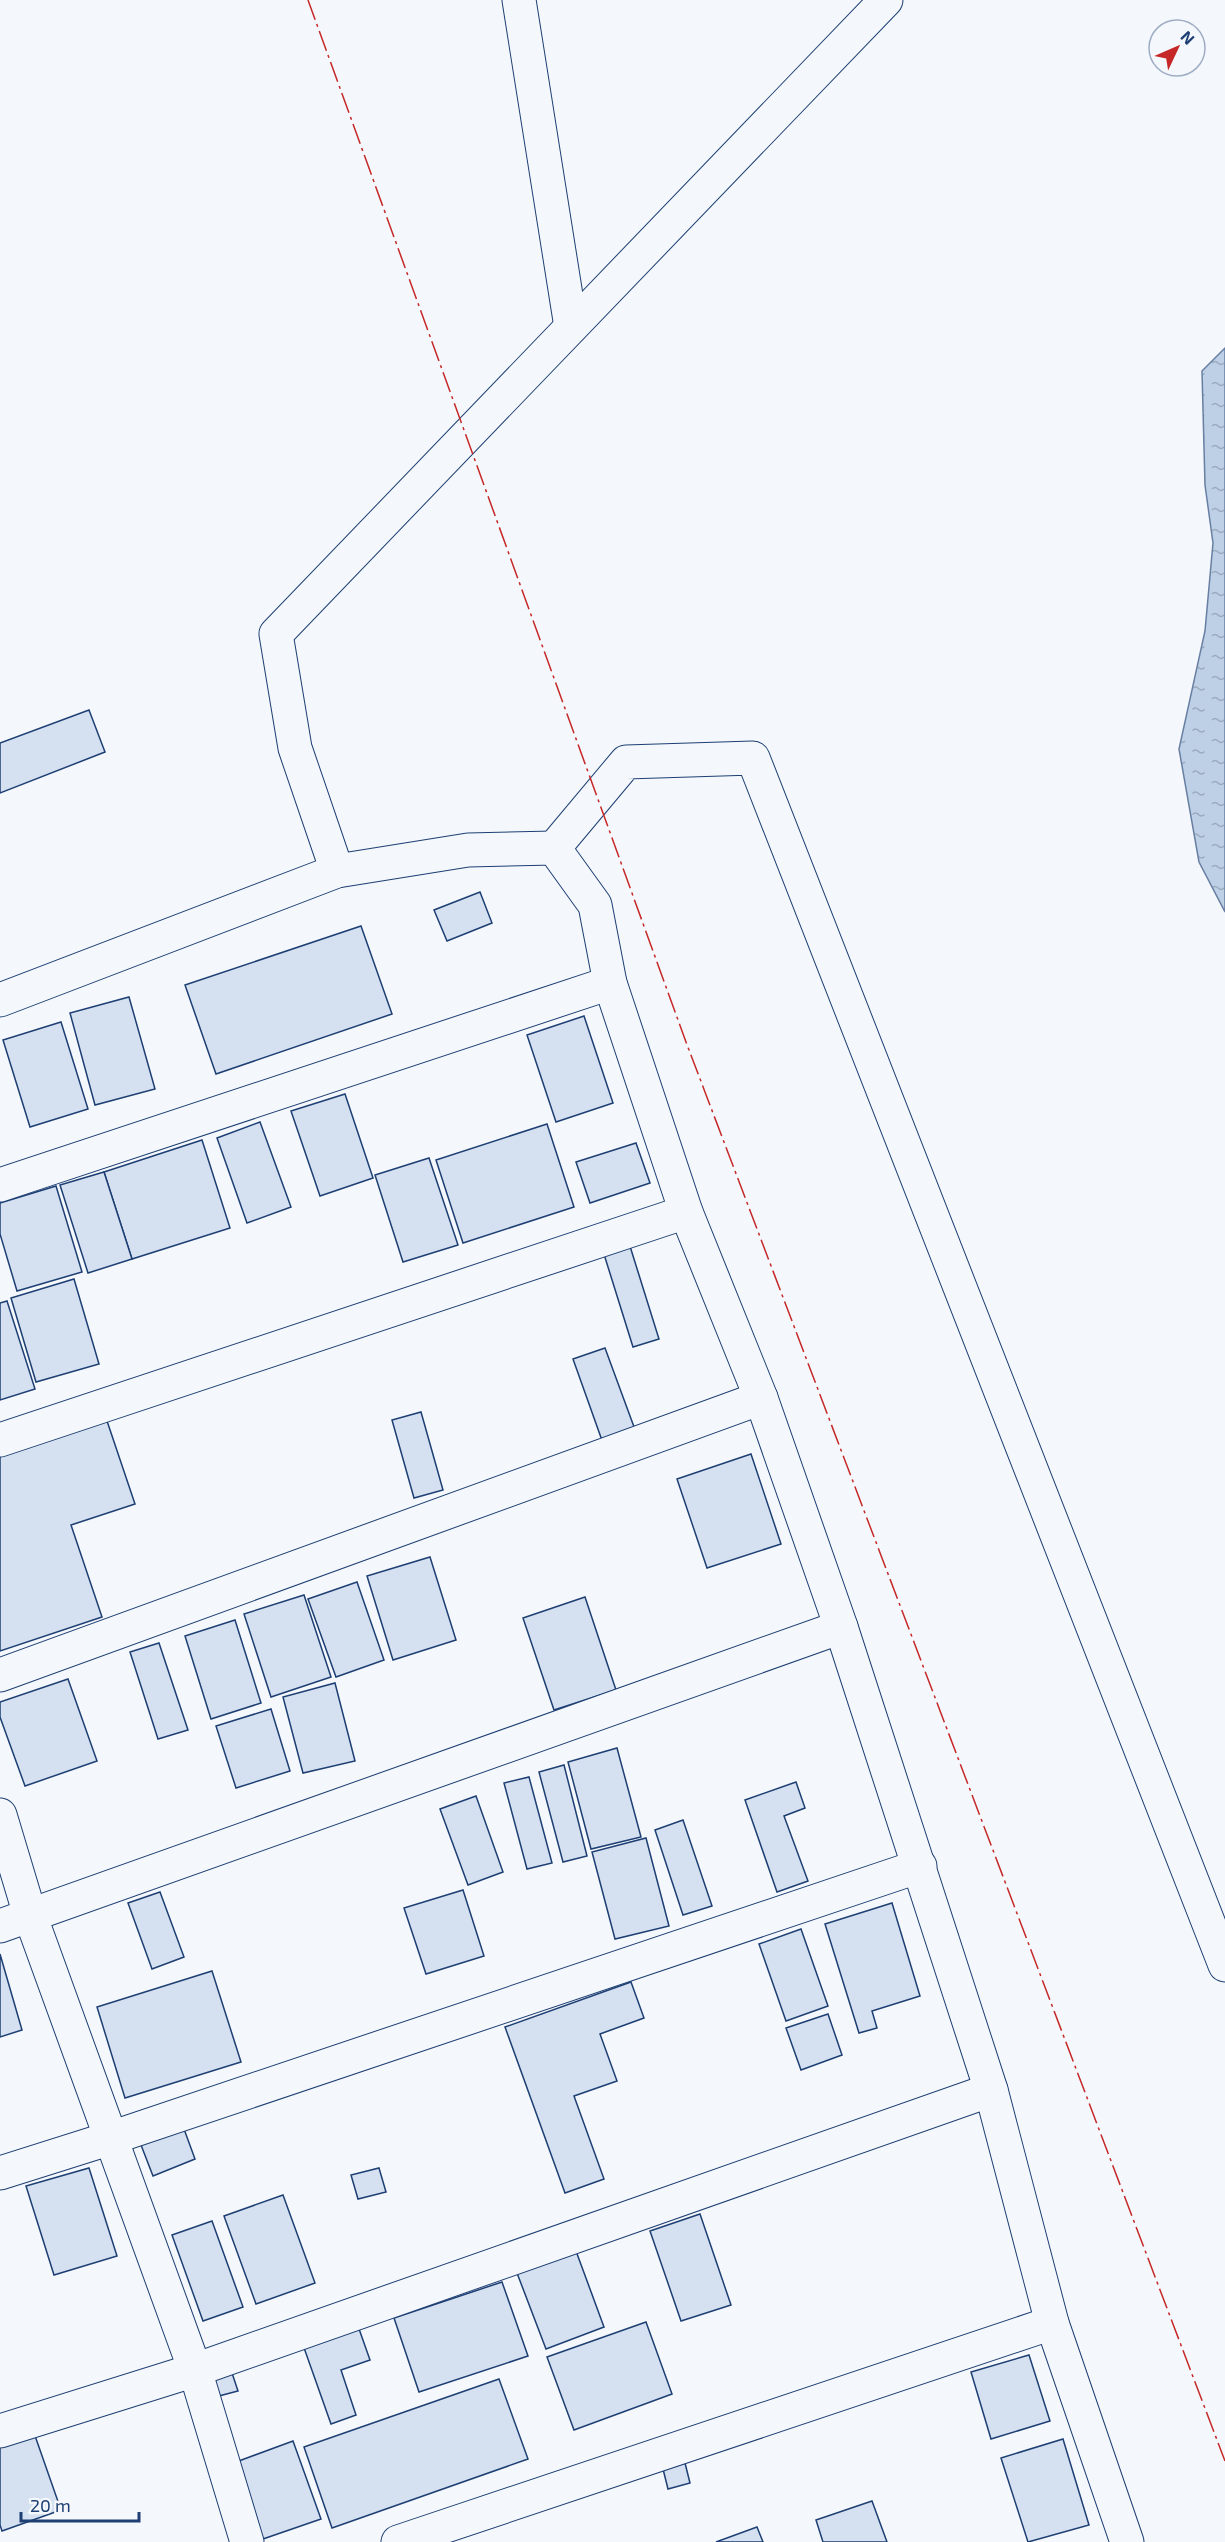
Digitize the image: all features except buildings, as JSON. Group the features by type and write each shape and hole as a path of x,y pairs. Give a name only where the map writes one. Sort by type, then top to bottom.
{"street":[{"path":"519,0 571,327"},
{"path":"337,871 295,748 276,633 886,0"},
{"path":"0,1000 337,871 468,850 554,848 626,762 753,758 1225,1965"},
{"path":"554,848 596,905 610,983 686,1212 761,1398 841,1627 991,2090 1052,2323 1127,2542"},
{"path":"0,1185 610,983"},
{"path":"0,1440 686,1212"},
{"path":"0,1675 761,1398"},
{"path":"0,1926 841,1627"},
{"path":"0,1815 30,1915 195,2370 247,2542"},
{"path":"0,2173 111,2138 920,1866"},
{"path":"0,2431 195,2370 991,2090"},
{"path":"398,2542 1052,2323"}],"water":[{"path":"1225,348 1225,912 1199,862 1179,749 1205,631 1213,543 1205,485 1202,371"}],"power":[{"path":"308,0 686,1042 1225,2461"}]}
